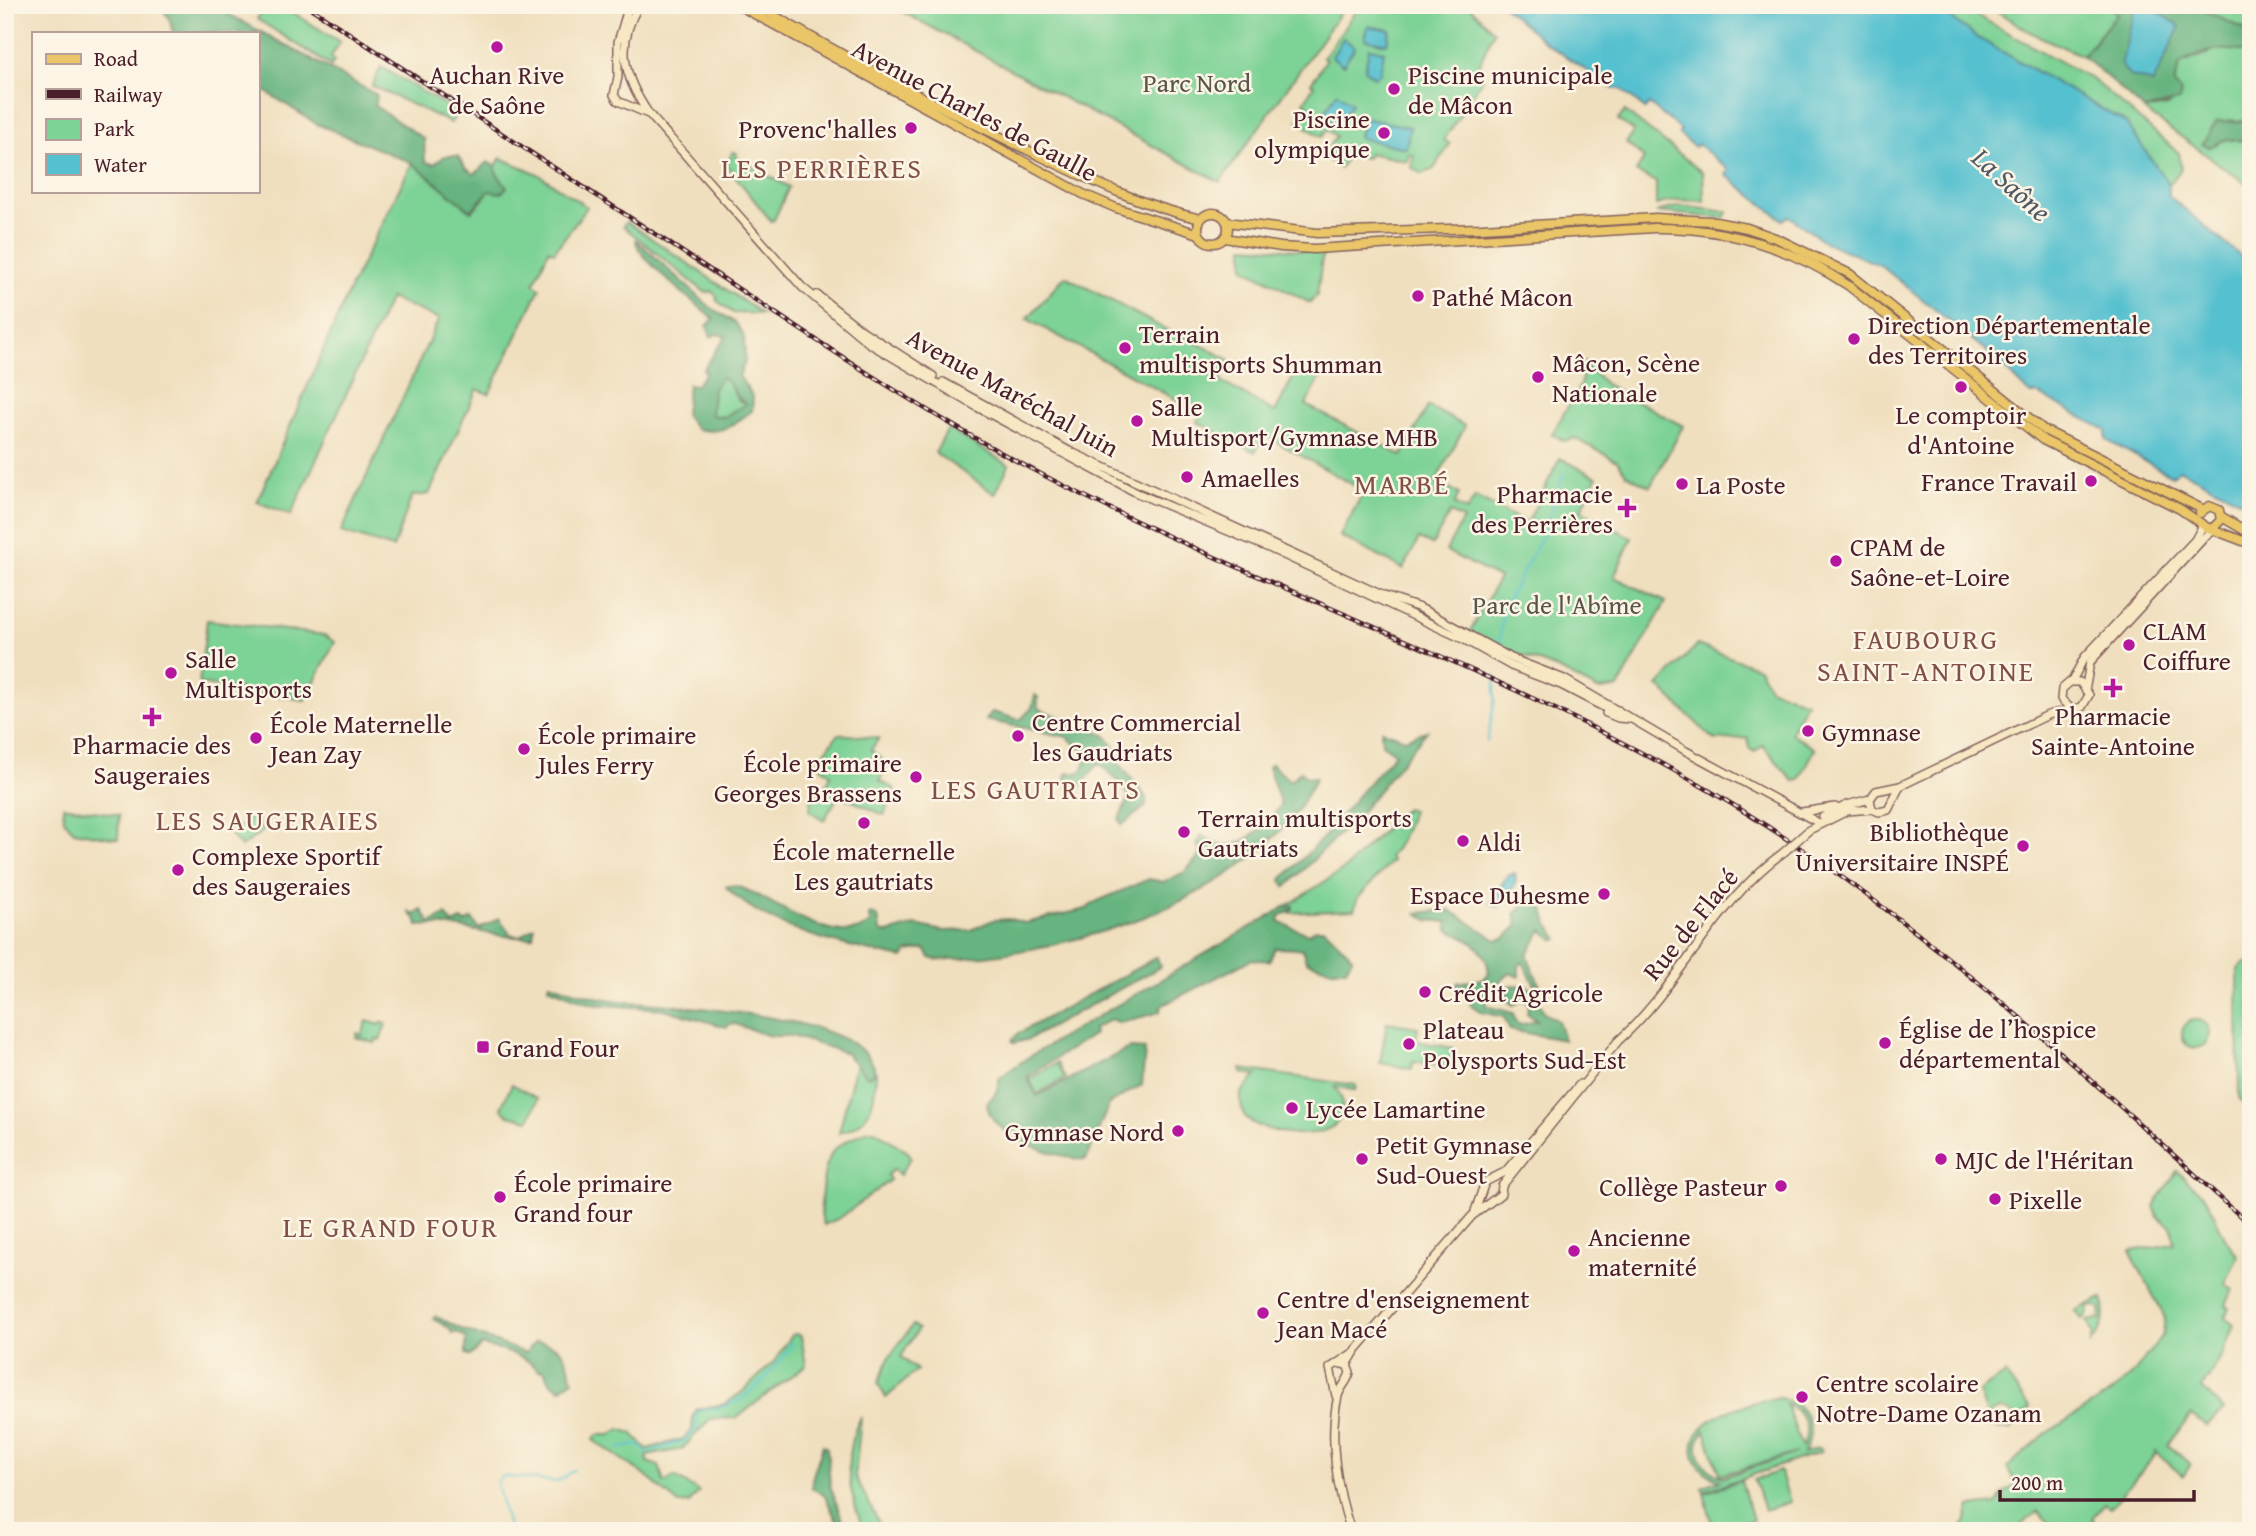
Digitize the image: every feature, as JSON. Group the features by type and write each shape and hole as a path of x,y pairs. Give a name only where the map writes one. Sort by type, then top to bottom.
{"main road":[{"path":"616,86 624,82 632,88 633,98 624,103 615,98 618,41 629,5"},
{"name":"Avenue Maréchal Juin","path":"639,5 628,26 624,51 632,88 649,114 799,282 822,305 870,344 1025,434 1137,493 1229,530 1549,682 1562,685 1609,710 1617,709"},
{"name":"Avenue Charles de Gaulle","path":"738,5 1083,194 1159,223 1199,234"},
{"name":"Avenue Charles de Gaulle","path":"756,5 901,87 1063,167 1142,202 1201,219"},
{"name":"Avenue Maréchal Juin","path":"624,103 649,114"},
{"path":"2251,534 2222,517 2219,510 2213,506 2202,509 2057,438 1859,280 1790,244 1756,231 1728,224 1679,218 1317,233 1227,222 1217,214 1201,219 1199,234 1211,243 1225,238 1314,249 1654,228 1697,229 1744,238 1779,250 1837,278 2043,440 2201,522 2251,544"},
{"path":"1225,238 1227,222"},
{"name":"Avenue Maréchal Juin","path":"799,282 863,331 932,376 1069,451 1409,605 1513,659 1564,679 1617,709"},
{"path":"2202,509 2201,522 2188,548 2084,658 2072,681 2062,689 2062,699 2070,708 2079,708 2087,702 2089,695 2086,686 2090,662 2222,517"},
{"name":"Avenue Maréchal Juin","path":"1367,594 1409,605"},
{"path":"1409,605 1416,619"},
{"path":"2072,681 2086,686"},
{"path":"1549,682 1611,715 1632,719"},
{"name":"Rue de Flacé","path":"2048,715 2062,699"},
{"name":"Rue de Flacé","path":"1801,812 1870,799 1876,791 1900,786 2048,715 2070,708"},
{"path":"1617,709 1818,822"},
{"path":"1885,791 1892,800 1900,786"},
{"path":"1870,799 1872,809"},
{"name":"Rue de Flacé","path":"1818,822 1847,811 1886,811 1892,800"},
{"name":"Rue de Flacé","path":"1502,1186 1759,873 1818,822 1847,805"},
{"name":"Rue de Flacé","path":"1495,1179 1609,1053"},
{"path":"1339,1383 1350,1375 1347,1365 1356,1350 1472,1216 1501,1194 1502,1186 1495,1179 1485,1182 1472,1216"},
{"path":"1483,1192 1489,1199 1495,1199"},
{"path":"1351,1531 1338,1477 1336,1410 1339,1383 1329,1370 1356,1350"},
{"path":"1337,1363 1347,1365"}],"green space":[{"path":"159,5 212,5 377,95 375,106 424,139 425,162 434,164 445,156 458,156 466,169 475,174 487,162 495,166 496,172 507,187 501,193 489,191 471,211 412,163 317,124 259,87 259,32 173,32 169,18"},
{"path":"267,5 281,5 340,42 331,57 334,61 331,66 257,19"},
{"name":"Parc Nord","path":"890,5 1346,5 1220,182"},
{"name":"Piscine municipale de Mâcon","path":"1360,5 1468,5 1494,31 1479,65 1483,79 1444,140 1450,144 1434,169 1422,174 1411,167 1414,155 1409,154 1407,161 1369,153 1367,158 1360,157 1360,151 1359,154 1350,153 1340,168 1323,156 1336,136 1327,130 1321,137 1298,121 1309,106 1304,102 1314,86 1311,83 1326,60 1323,58"},
{"path":"1932,5 1958,5 2093,80 2179,153 2181,169 2169,185 2125,123 1980,39"},
{"path":"1987,5 2110,5 2117,14 2083,56 2032,33"},
{"path":"2110,5 2191,5 2251,32 2251,54 2215,50 2189,59 2180,64 2174,84 2181,92 2179,101 2144,110 2083,56 2117,14"},
{"path":"2191,5 2251,5 2251,32"},
{"path":"2225,47 2251,54 2251,122 2228,120 2210,147 2226,139 2251,142 2251,187 2144,110 2168,106 2180,64"},
{"path":"381,67 457,112 451,123 372,86"},
{"path":"1625,111 1703,173 1704,201 1676,200 1656,205 1656,182 1636,172 1644,158 1626,143 1634,131 1618,120"},
{"path":"2217,121 2251,122 2251,142 2226,139 2210,147 2202,144"},
{"path":"733,152 737,153 736,158 789,187 774,220 771,221 726,165"},
{"path":"501,158 538,174 587,207 554,252 549,249 534,284 540,288 489,394 477,389 429,494 412,496 393,548 341,532 439,319 390,298 291,515 257,502 352,284 412,163 471,211 484,198"},
{"path":"1680,206 1728,212 1724,218 1656,212"},
{"path":"626,222 762,314 733,313 716,300 718,297 711,291 706,293 623,226"},
{"path":"636,240 710,307 736,323 744,337 745,362 739,376 753,397 752,411 726,428 713,431 696,429 685,415 688,384 696,385 726,336 716,334 711,337 707,326 714,319 656,269 638,248","holes":["722,377 738,398 746,404 723,417 711,415 713,389"]},
{"path":"1244,246 1323,252 1317,295 1310,303 1244,268"},
{"name":"Parc de l'Abîme","path":"1065,276 1174,334 1230,360 1220,381 1275,412 1299,366 1321,377 1306,405 1402,456 1428,406 1465,426 1436,481 1459,494 1454,504 1467,511 1475,497 1527,523 1560,458 1597,477 1581,510 1632,538 1614,577 1666,602 1618,688 1598,690 1560,670 1468,635 1499,578 1446,551 1463,519 1450,513 1432,545 1419,539 1403,569 1340,536 1364,491 1264,435 1255,452 1197,422 1201,413 1027,319"},
{"path":"1584,362 1605,384 1683,426 1650,487 1626,474 1617,461 1575,438 1564,441 1552,434 1581,384"},
{"path":"722,376 729,382 738,400 747,404 723,417 711,415 713,389"},
{"path":"948,429 1009,465 995,494 935,453"},
{"path":"207,620 324,635 335,642 305,700 199,684"},
{"path":"1697,645 1759,668 1769,688 1806,702 1791,733 1815,749 1799,780 1793,781 1763,745 1755,752 1749,748 1748,738 1716,740 1710,736 1658,686"},
{"path":"1035,695 1038,697 1038,707 1044,711 1105,735 1117,750 1112,754 1146,797 1146,806 1122,825 1119,820 1129,796 1121,784 1099,763 1079,788 1072,791 1067,786 1065,777 1069,772 1074,774 1082,771 1088,755 1067,737 986,720 992,712 1020,720 1032,708"},
{"path":"1381,730 1405,739 1427,731 1360,813 1286,887 1281,880 1332,829 1395,753 1382,744"},
{"path":"838,734 879,738 871,750 886,763 880,781 895,789 884,815 839,795 824,820 810,811 812,793 821,796 831,775 817,763"},
{"path":"1271,764 1290,781 1301,771 1306,777 1316,778 1294,815 1261,849 1222,878 1178,902 1131,922 1032,949 937,960 930,958 925,949 907,952 903,958 833,942 785,926 743,902 726,887 737,886 813,923 834,930 853,931 870,923 869,915 872,914 878,917 880,931 888,933 916,925 943,931 971,930 993,920 1011,919 1025,923 1086,909 1095,902 1149,879 1164,882 1185,872 1202,853 1197,844 1201,835 1224,845 1236,844 1256,833 1281,805 1268,767"},
{"path":"63,806 119,815 118,839 74,831 64,820"},
{"path":"1406,808 1412,810 1403,835 1389,857 1392,861 1357,899 1354,910 1288,913 1282,909 1346,868"},
{"path":"253,816 264,830 241,847 230,834"},
{"path":"1538,893 1539,907 1543,906 1548,924 1559,939 1555,940 1542,930 1527,955 1540,986 1536,987 1523,962 1519,965 1519,977 1510,973 1492,989 1486,1006 1513,1013 1519,1025 1537,1021 1527,1013 1529,1002 1523,1000 1513,1005 1506,999 1508,986 1525,985 1531,989 1545,1013 1558,1021 1564,1040 1510,1030 1504,1017 1481,1012 1470,1004 1472,993 1456,991 1457,983 1484,979 1489,973 1485,957 1476,945 1448,930 1447,922 1428,920 1417,913 1450,910 1497,940 1505,938 1518,925 1515,914"},
{"path":"1293,906 1292,910 1280,916 1279,922 1308,934 1316,929 1325,929 1353,957 1346,969 1330,969 1306,961 1302,949 1275,948 1269,961 1252,959 1161,1006 1160,1012 1119,1023 1111,1019 1093,1029 1094,1034 1027,1077 1037,1096 1129,1048 1145,1049 1142,1085 1109,1104 1086,1160 1059,1155 1026,1143 999,1126 991,1115 987,1103 996,1093 1000,1077 1027,1058 1285,907"},
{"path":"422,910 430,923 446,915 453,924 472,919 479,929 499,918 510,934 519,937 447,926 418,926 417,920 408,911 414,915"},
{"path":"534,927 533,937 519,937"},
{"path":"1157,957 1160,967 1029,1039 1014,1043 1012,1040 1019,1033"},
{"path":"2251,962 2251,1104 2245,1104 2239,1098 2238,969 2244,963"},
{"path":"550,983 606,999 711,1009 800,1024 837,1036 863,1051 875,1072 869,1077 846,1053 792,1036 770,1036 732,1023 726,1027 664,1009 590,1004 548,987"},
{"path":"2196,1020 2206,1024 2210,1034 2206,1044 2196,1048 2186,1044 2182,1034 2186,1024"},
{"path":"367,1021 386,1024 380,1040 376,1039 375,1043 356,1037 357,1033 362,1035"},
{"name":"Plateau Polysports Sud-Est","path":"1387,1022 1418,1027 1416,1041 1453,1048 1450,1068 1413,1062 1412,1069 1380,1063"},
{"path":"856,1063 865,1075 876,1073 872,1103 865,1118 839,1133"},
{"path":"1057,1063 1065,1078 1037,1094 1029,1079"},
{"path":"1241,1069 1356,1085 1355,1090 1335,1087 1342,1099 1342,1112 1337,1123 1326,1130 1295,1134 1279,1132 1251,1122 1244,1115 1241,1093 1257,1075 1241,1073"},
{"path":"512,1084 538,1099 529,1120 509,1115 501,1108"},
{"path":"869,1130 875,1130 911,1157 900,1175 894,1169 887,1175 890,1180 840,1218 824,1225 821,1209 822,1186 831,1155 842,1143"},
{"path":"2177,1171 2207,1199 2226,1240 2238,1256 2225,1284 2233,1290 2226,1305 2229,1308 2225,1317 2234,1324 2222,1356 2202,1388 2224,1410 2206,1426 2191,1415 2168,1445 2191,1464 2183,1476 2154,1451 2156,1454 2110,1508 2104,1504 2092,1518 2101,1531 2057,1531 2038,1511 2015,1531 1958,1531 1965,1523 1970,1507 1996,1504 2003,1494 2017,1485 2007,1467 2045,1434 2111,1393 2132,1375 2163,1334 2165,1318 2130,1251 2175,1244 2171,1226 2158,1217 2154,1206"},
{"path":"2102,1298 2103,1322 2091,1343 2093,1334 2087,1321 2101,1319 2100,1309 2089,1307 2087,1316 2082,1319 2075,1311"},
{"path":"435,1316 461,1329 525,1353 536,1341 553,1345 565,1357 573,1380 560,1389 551,1383 544,1370 538,1370 527,1360 482,1345 470,1356 466,1354 466,1337 456,1332 453,1334 449,1328 433,1319"},
{"path":"913,1325 918,1329 901,1357 917,1370 886,1398 878,1383 890,1356"},
{"path":"792,1335 801,1336 806,1365 736,1418 710,1419 682,1449 647,1456 647,1462 659,1466 664,1483 675,1477 699,1492 689,1503 679,1504 642,1473 593,1440 597,1435 610,1435 620,1429 632,1433 647,1449 683,1439 692,1430 693,1416 697,1409 725,1404 741,1393 773,1363"},
{"path":"2005,1374 2030,1408 2010,1430 2002,1429 2001,1422 2008,1425 2017,1417 2007,1411 1994,1411 1990,1413 1993,1422 2000,1422 2000,1429 1991,1426 1979,1392"},
{"path":"1779,1398 1797,1405 1807,1419 1810,1435 1803,1453 1819,1448 1821,1452 1704,1491 1702,1487 1720,1480 1703,1470 1695,1459 1695,1441 1701,1429 1724,1413","holes":["1786,1404 1802,1416 1806,1428 1802,1447","1705,1430 1720,1475 1796,1453 1724,1477 1709,1470 1700,1458 1698,1445"]},
{"path":"861,1417 855,1476 883,1531 864,1531 851,1488 850,1446"},
{"path":"823,1445 827,1448 830,1485 846,1531 841,1530 825,1496 812,1488 812,1479"},
{"path":"1780,1471 1790,1502 1764,1510 1754,1480"},
{"path":"1741,1480 1753,1520 1714,1531 1704,1493"}],"water":[{"name":"La Saône","path":"1502,5 1932,5 1980,39 2126,123 2169,185 2169,196 2251,265 2251,506 2179,469 2172,476 2106,440 2106,430 2038,394 2030,394 1996,359 1880,265 1825,242 1789,216 1783,220 1726,175 1729,170 1698,144 1695,147 1679,134 1681,130 1649,104 1645,109 1621,89 1614,89 1546,43"},
{"path":"2135,6 2160,13 2180,26 2153,83 2131,76 2121,66"},
{"path":"1368,26 1390,30 1387,44 1365,39"},
{"path":"1343,38 1355,47 1343,65 1332,57"},
{"path":"1369,48 1384,51 1380,73 1374,77 1365,70"},
{"path":"1337,93 1352,103 1338,124 1323,114"},
{"name":"Piscine olympique","path":"1363,118 1410,127 1406,148 1359,138"},
{"path":"1515,873 1514,887 1499,907 1491,903 1504,881"}],"waterway":[{"path":"1499,645 1504,606 1543,535 1564,474"},
{"path":"1487,742 1495,699 1495,675"},
{"path":"619,1448 638,1445 647,1453 683,1441 695,1429 698,1411 725,1406 754,1389 792,1343"},
{"path":"509,1531 497,1483 502,1476 557,1482 574,1470"}],"railway":[{"path":"306,5 849,362 998,451 1175,539 1446,658 1624,743 1710,791 1784,837 1924,939 1992,994 2123,1108 2251,1226"}],"place":[{"name":"Auchan Rive de Saône","path":"497,47"},
{"name":"Piscine municipale de Mâcon","path":"1394,89"},
{"name":"Provenc'halles","path":"911,128"},
{"name":"Piscine olympique","path":"1384,133"},
{"name":"Pathé Mâcon","path":"1418,296"},
{"name":"Direction Départementale des Territoires","path":"1854,339"},
{"name":"Terrain multisports Shumman","path":"1125,348"},
{"name":"Mâcon, Scène Nationale","path":"1538,377"},
{"name":"Le comptoir d'Antoine","path":"1961,387"},
{"name":"Salle Multisport/Gymnase MHB","path":"1137,421"},
{"name":"Amaelles","path":"1187,477"},
{"name":"France Travail","path":"2091,481"},
{"name":"La Poste","path":"1682,484"},
{"name":"Pharmacie des Perrières","path":"1627,508"},
{"name":"CPAM de Saône-et-Loire","path":"1836,561"},
{"name":"CLAM Coiffure","path":"2129,645"},
{"name":"Salle Multisports","path":"171,673"},
{"name":"Pharmacie Sainte-Antoine","path":"2113,688"},
{"name":"Pharmacie des Saugeraies","path":"152,717"},
{"name":"Gymnase","path":"1808,731"},
{"name":"Centre Commercial les Gaudriats","path":"1018,736"},
{"name":"École Maternelle Jean Zay","path":"256,738"},
{"name":"École primaire Jules Ferry","path":"524,749"},
{"name":"École primaire Georges Brassens","path":"916,777"},
{"name":"École maternelle Les gautriats","path":"864,823"},
{"name":"Terrain multisports Gautriats","path":"1184,832"},
{"name":"Aldi","path":"1463,841"},
{"name":"Bibliothèque Universitaire INSPÉ","path":"2023,846"},
{"name":"Complexe Sportif des Saugeraies","path":"178,870"},
{"name":"Espace Duhesme","path":"1604,894"},
{"name":"Crédit Agricole","path":"1425,992"},
{"name":"Église de l’hospice départemental","path":"1885,1043"},
{"name":"Plateau Polysports Sud-Est","path":"1409,1044"},
{"name":"Grand Four","path":"483,1047"},
{"name":"Lycée Lamartine","path":"1292,1108"},
{"name":"Gymnase Nord","path":"1178,1131"},
{"name":"Petit Gymnase Sud-Ouest","path":"1362,1159"},
{"name":"MJC de l'Héritan","path":"1941,1159"},
{"name":"Collège Pasteur","path":"1781,1186"},
{"name":"École primaire Grand four","path":"500,1197"},
{"name":"Pixelle","path":"1995,1199"},
{"name":"Ancienne maternité","path":"1574,1251"},
{"name":"Centre d'enseignement Jean Macé","path":"1263,1313"},
{"name":"Centre scolaire Notre-Dame Ozanam","path":"1802,1397"}],"district":[{"name":"LES PERRIÈRES","path":"822,167"},
{"name":"MARBÉ","path":"1402,483"},
{"name":"FAUBOURG SAINT-ANTOINE","path":"1926,654"},
{"name":"LES GAUTRIATS","path":"1036,788"},
{"name":"LES SAUGERAIES","path":"268,819"},
{"name":"LE GRAND FOUR","path":"391,1226"}]}
